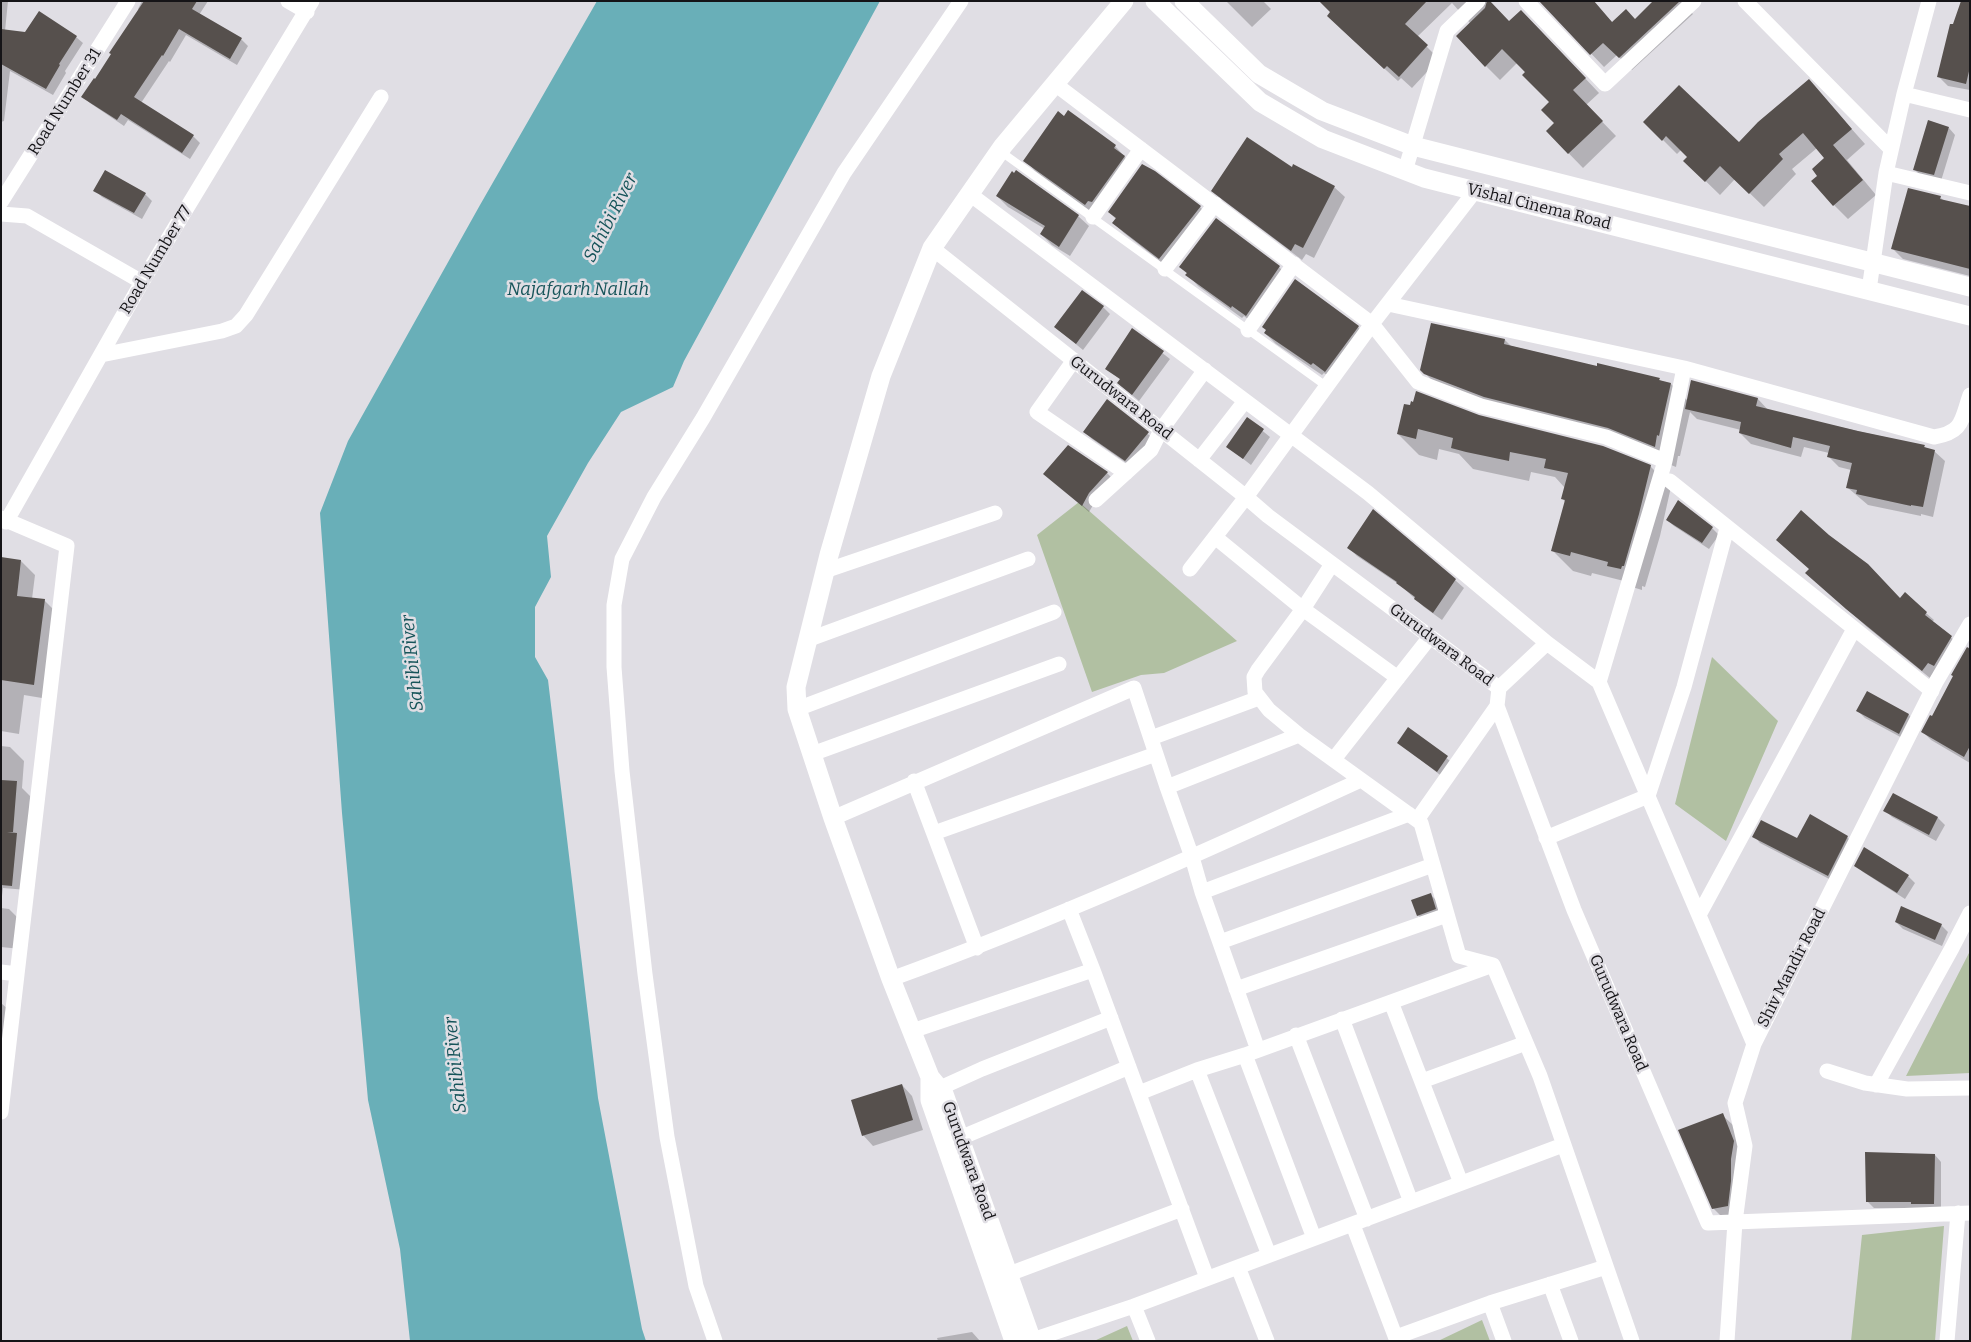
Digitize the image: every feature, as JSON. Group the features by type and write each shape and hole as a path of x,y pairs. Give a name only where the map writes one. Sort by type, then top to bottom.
{"street":[{"name":"Road Number 31","path":"1,202 128,1"},
{"path":"288,1 310,7"},
{"path":"715,1341 696,1286 667,1137 645,974 622,771 614,668 614,605 622,559 654,497 703,418 844,172 961,1"},
{"path":"1111,1018 982,1069 935,1083 891,979 833,818 797,709 796,687 825,571 880,376 932,248 971,195 1000,151 1124,1"},
{"name":"Vishal Cinema Road","path":"1156,1 1260,102 1323,139 1405,171 1424,178 1970,316"},
{"name":"Vishal Cinema Road","path":"1184,1 1259,74 1322,111 1413,146 1970,287"},
{"path":"1405,171 1447,31 1478,1"},
{"path":"1526,1 1605,84 1694,1"},
{"path":"1745,1 1891,149"},
{"path":"1869,290 1886,173 1904,94 1929,1"},
{"name":"Road Number 77","path":"3,521 142,282 310,7"},
{"path":"1055,84 1372,324 1418,382 1481,406 1606,437 1665,461"},
{"path":"1904,94 1970,110"},
{"path":"101,355 222,331 236,326 246,315 381,97"},
{"path":"1092,217 1142,149"},
{"path":"1886,173 1970,193"},
{"path":"1190,568 1246,497 1372,324 1476,191"},
{"path":"971,195 1368,493 1547,643 1599,682 1754,1044"},
{"path":"1165,269 1215,204"},
{"path":"1,214 27,216 142,282"},
{"name":"Gurudwara Road","path":"932,248 1268,516 1500,688 1497,706 1574,910 1708,1222 1735,1222"},
{"path":"1248,330 1294,264"},
{"path":"1388,304 1684,368 1934,437 1948,434 1960,425 1970,396"},
{"path":"1074,360 1037,412 1126,473"},
{"path":"1599,682 1665,461 1684,368"},
{"path":"1096,500 1151,450 1161,430 1205,370"},
{"path":"1199,460 1245,401"},
{"path":"1670,481 1932,691"},
{"path":"825,571 995,513"},
{"path":"1,1112 67,546 3,521"},
{"path":"1546,838 1648,796 1684,687 1727,528"},
{"path":"1215,537 1303,609 1398,678"},
{"path":"807,640 1028,559"},
{"path":"1332,564 1303,609 1254,677 1255,692 1269,710 1299,735 1420,823 1459,956 1493,965"},
{"path":"797,709 1054,612"},
{"name":"Shiv Mandir Road","path":"1727,1341 1735,1222 1745,1146 1735,1103 1754,1044 1932,691 1970,624"},
{"path":"1699,915 1854,629"},
{"path":"1334,759 1430,637"},
{"path":"1500,688 1547,643"},
{"path":"812,754 1059,664"},
{"path":"833,818 914,781 1134,688 1236,989 1252,1052 1314,1238"},
{"path":"1151,738 1259,698"},
{"path":"1202,892 1413,817 1497,706"},
{"path":"1167,787 1299,735"},
{"path":"934,833 1156,754"},
{"path":"891,979 977,948 1192,857 1361,780"},
{"path":"914,781 977,948"},
{"path":"1220,942 1433,864"},
{"path":"1068,909 1093,970 1208,1278"},
{"path":"1876,1084 1970,913"},
{"path":"1236,989 1447,915"},
{"path":"1139,1093 1197,1070 1493,965"},
{"path":"1493,965 1540,1076 1632,1341"},
{"path":"912,1031 1093,970"},
{"path":"1,972 18,974"},
{"path":"1391,1002 1461,1183"},
{"path":"1342,1019 1411,1202"},
{"path":"1296,1035 1360,1222 1397,1339 1490,1303 1606,1267"},
{"path":"1422,1081 1526,1043"},
{"path":"960,1138 1129,1067"},
{"path":"1197,1070 1269,1255"},
{"path":"1827,1071 1865,1083 1907,1089 1970,1088"},
{"name":"Gurudwara Road","path":"935,1083 944,1094 1032,1340"},
{"name":"Gurudwara Road","path":"935,1083 930,1100 1014,1341"},
{"path":"1032,1340 1134,1306 1563,1145"},
{"path":"1009,1274 1182,1209"},
{"path":"1735,1222 1964,1213 1948,1341"},
{"path":"1238,1267 1267,1341"},
{"path":"1550,1284 1571,1341"},
{"path":"1490,1303 1504,1341"},
{"path":"1134,1306 1148,1341"}],"lane":[{"path":"1000,151 1326,386"}],"green space":[{"path":"1079,502 1237,641 1164,673 1141,675 1092,692 1037,535"},
{"path":"1712,657 1778,721 1726,841 1675,804"},
{"path":"1970,951 1970,1073 1906,1076"},
{"path":"1944,1226 1935,1341 1851,1341 1862,1235"},
{"path":"1482,1320 1490,1341 1438,1341"},
{"path":"1127,1326 1133,1341 1094,1341"}],"water":[{"name":"Najafgarh Nallah","path":"597,1 880,1 684,361 673,387 621,412 588,463 547,536 551,577 535,607 535,657 548,680 598,1098 642,1329 646,1341 410,1341 400,1249 368,1100 342,813 320,513 348,441"}],"building":[{"path":"144,1 197,1 192,9 242,38 230,59 179,29 163,56 134,97 194,135 182,153 121,114 117,120 81,97 95,79 111,54 109,53"},
{"path":"1319,1 1427,1 1405,24 1428,45 1399,77 1387,66 1384,69 1327,16 1330,12"},
{"path":"1487,1 1490,1 1509,21 1521,10 1586,78 1573,90 1603,121 1568,154 1546,131 1554,123 1541,110 1549,102 1522,75 1525,72 1502,49 1485,67 1456,36 1485,8"},
{"path":"1539,1 1594,1 1612,22 1626,9 1635,19 1653,1 1680,1 1619,58 1603,43 1590,55"},
{"path":"1961,1 1970,1 1970,67 1966,84 1937,77 1950,24 1953,24"},
{"path":"39,11 77,36 46,89 1,64 1,29 25,32"},
{"path":"1809,79 1852,129 1833,145 1863,180 1833,206 1811,181 1817,176 1812,169 1824,158 1803,133 1779,154 1783,159 1749,194 1720,166 1705,182 1683,161 1687,157 1666,136 1662,141 1643,122 1679,85 1739,142 1758,122"},
{"path":"1068,110 1116,145 1114,148 1125,156 1092,202 1088,201 1085,205 1023,161 1058,111 1064,116"},
{"path":"1928,120 1949,127 1934,175 1913,170"},
{"path":"1247,137 1292,167 1293,164 1335,186 1303,248 1295,244 1291,251 1211,191"},
{"path":"1142,164 1155,171 1201,206 1159,259 1112,223 1116,218 1108,212"},
{"path":"105,170 146,193 134,213 93,191"},
{"path":"1016,170 1079,215 1059,247 1040,234 1045,226 996,196 1012,171 1014,173"},
{"path":"1908,188 1941,196 1940,199 1970,206 1970,269 1891,249"},
{"path":"1216,218 1280,266 1246,316 1232,306 1231,308 1185,275 1187,273 1179,267"},
{"path":"1295,279 1359,326 1325,372 1313,363 1311,365 1264,333 1266,330 1262,327"},
{"path":"1082,290 1104,306 1076,344 1054,327"},
{"path":"1431,323 1505,339 1504,344 1597,366 1597,363 1660,378 1659,380 1671,383 1655,447 1608,428 1484,397 1424,374 1420,370"},
{"path":"1132,328 1164,351 1132,395 1117,383 1120,379 1105,369"},
{"path":"1691,380 1758,398 1756,406 1925,445 1924,447 1935,450 1923,507 1856,494 1857,490 1846,488 1852,463 1827,457 1830,446 1793,437 1791,448 1739,433 1741,422 1685,409"},
{"path":"1416,391 1479,415 1603,446 1651,465 1624,566 1621,569 1607,566 1608,562 1571,552 1570,556 1551,551 1565,500 1561,499 1568,473 1544,468 1546,459 1510,452 1509,461 1466,452 1451,448 1453,438 1418,429 1416,439 1397,434 1404,404 1410,405 1411,401 1413,402"},
{"path":"1107,399 1149,432 1125,461 1083,432"},
{"path":"1247,417 1264,429 1243,459 1226,447"},
{"path":"1068,445 1108,472 1089,493 1082,506 1043,474"},
{"path":"1678,500 1713,527 1702,543 1666,520"},
{"path":"1373,509 1456,579 1433,613 1414,599 1415,597 1397,582 1347,548"},
{"path":"1801,510 1829,535 1868,564 1900,598 1905,592 1927,612 1925,615 1952,636 1934,666 1928,663 1922,671 1805,573 1809,569 1776,540"},
{"path":"1,557 21,560 17,596 45,599 34,685 1,680"},
{"path":"1967,647 1970,649 1970,746 1964,757 1921,732 1930,715 1932,716 1953,676 1951,675"},
{"path":"1867,691 1909,714 1899,734 1856,711"},
{"path":"1408,727 1448,756 1437,772 1397,743"},
{"path":"1,780 17,781 13,832 7,832 17,833 12,886 1,885"},
{"path":"1893,793 1938,817 1929,835 1883,811"},
{"path":"1810,814 1848,836 1828,876 1752,837 1761,820 1797,838"},
{"path":"1864,847 1909,875 1897,893 1854,866"},
{"path":"1431,893 1436,909 1417,916 1411,900"},
{"path":"1901,906 1942,924 1935,940 1895,922"},
{"path":"902,1084 913,1120 862,1136 851,1100"},
{"path":"1723,1113 1734,1141 1731,1159 1731,1181 1728,1206 1712,1209 1678,1130"},
{"path":"1865,1152 1935,1154 1934,1204 1866,1202"}],"water label":[{"name":"Sahibi River","path":"611,218"},
{"name":"Sahibi River","path":"413,663"},
{"name":"Sahibi River","path":"456,1065"}]}
